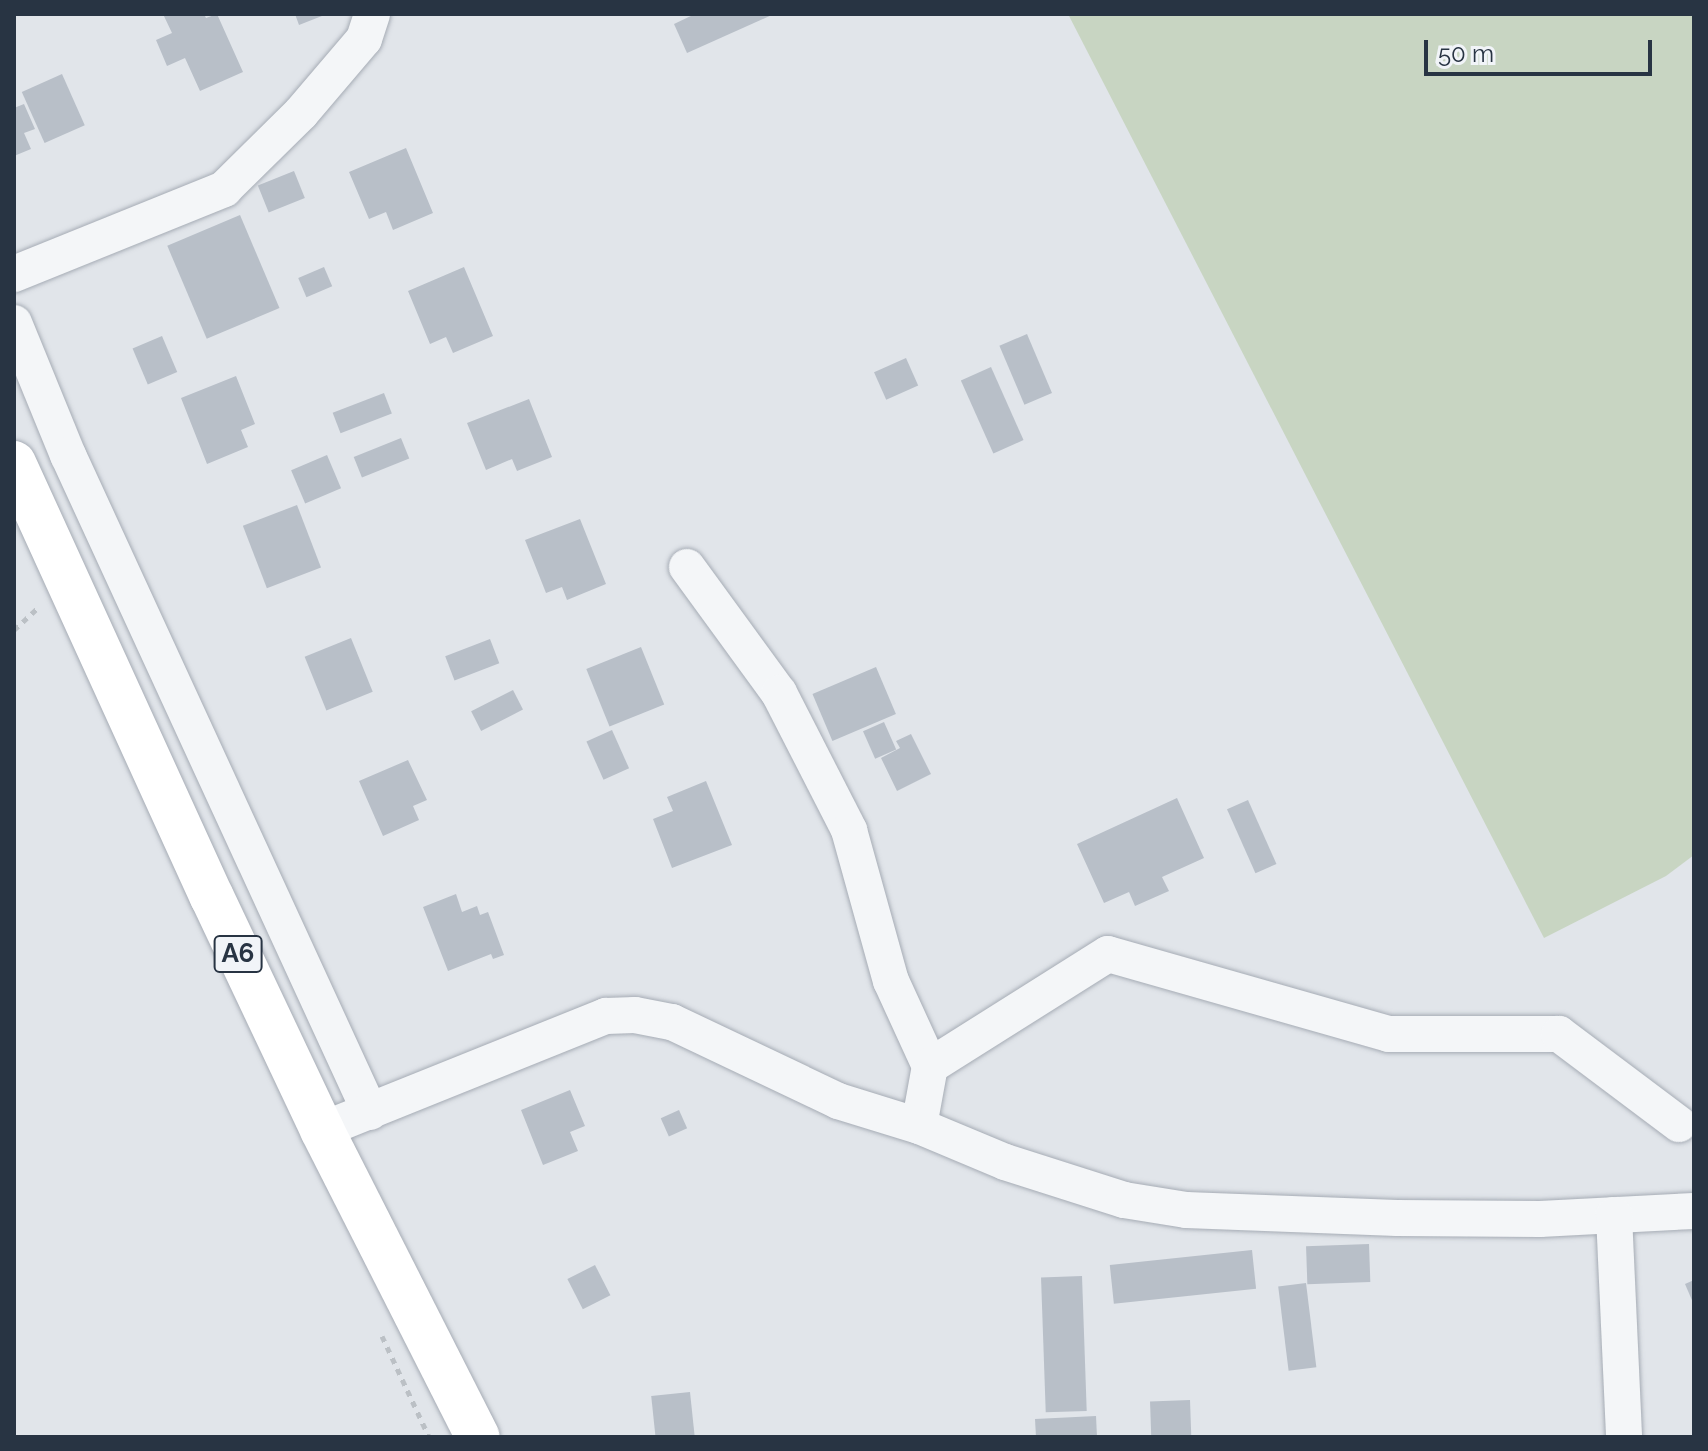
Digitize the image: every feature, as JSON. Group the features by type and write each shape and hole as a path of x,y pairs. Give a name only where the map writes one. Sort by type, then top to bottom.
{"highway":[{"name":"A6","path":"14,463 322,1130 478,1437"}],"street":[{"path":"14,274 224,189 301,113 364,39 372,14"},
{"path":"14,323 68,455 370,1112"},
{"path":"687,567 779,693 849,830 891,981 930,1066 919,1126"},
{"path":"930,1066 1108,954 1389,1034 1559,1034 1679,1124"},
{"path":"322,1130 606,1016 635,1015 672,1022 838,1101 919,1126 1005,1162 1124,1200 1186,1210 1413,1218 1694,1211"},
{"path":"1614,1215 1624,1437"}],"green space":[{"path":"1068,14 1694,14 1694,855 1666,876 1544,938"}],"building":[{"path":"163,14 204,14 206,18 217,14 243,72 200,91 185,58 167,66 156,40 172,33"},
{"path":"295,14 327,14 299,25"},
{"path":"695,14 774,14 687,53 674,24"},
{"path":"62,74 85,125 45,143 22,92"},
{"path":"24,104 35,129 24,133 31,149 14,156 14,108"},
{"path":"406,148 433,213 393,230 386,212 369,219 349,172"},
{"path":"294,171 305,198 269,212 258,186"},
{"path":"240,215 279,308 207,339 167,246"},
{"path":"324,267 332,286 306,297 298,278"},
{"path":"464,267 493,336 453,353 446,337 430,344 408,291"},
{"path":"1027,334 1052,393 1024,405 999,346"},
{"path":"162,336 177,372 148,384 133,349"},
{"path":"906,358 918,385 886,400 874,372"},
{"path":"991,367 1024,440 993,454 961,380"},
{"path":"236,376 255,424 241,430 248,447 207,464 181,398"},
{"path":"384,393 392,414 341,433 333,413"},
{"path":"529,399 552,457 517,471 512,459 486,470 467,423"},
{"path":"401,438 409,458 362,478 354,457"},
{"path":"327,455 341,488 305,503 291,470"},
{"path":"297,505 321,568 267,588 243,526"},
{"path":"580,519 606,584 567,600 562,587 546,593 525,540"},
{"path":"351,638 373,692 326,711 305,657"},
{"path":"490,639 499,663 455,680 445,656"},
{"path":"641,647 664,704 610,727 586,669"},
{"path":"876,667 896,714 832,741 812,694"},
{"path":"513,690 523,710 481,731 471,711"},
{"path":"884,722 896,749 875,759 863,731"},
{"path":"612,730 629,768 604,780 586,741"},
{"path":"911,734 931,774 897,791 881,758 900,748 896,741"},
{"path":"408,760 427,800 413,806 419,820 383,836 359,781"},
{"path":"706,781 732,845 672,868 653,819 673,811 667,797"},
{"path":"1177,798 1204,858 1162,877 1169,891 1135,906 1129,892 1104,903 1077,844"},
{"path":"1248,800 1276,864 1255,873 1227,809"},
{"path":"456,894 462,912 477,906 480,915 488,912 504,955 493,959 491,954 448,971 423,907"},
{"path":"570,1090 585,1126 570,1132 578,1151 543,1165 521,1110"},
{"path":"679,1110 687,1128 669,1136 661,1118"},
{"path":"1369,1244 1370,1282 1307,1284 1306,1246"},
{"path":"1252,1250 1256,1289 1114,1304 1110,1265"},
{"path":"595,1265 610,1295 583,1309 567,1279"},
{"path":"1082,1276 1087,1411 1046,1412 1041,1277"},
{"path":"1694,1280 1694,1305 1685,1284"},
{"path":"1306,1283 1316,1367 1289,1371 1278,1286"},
{"path":"690,1392 695,1437 656,1437 651,1396"},
{"path":"1190,1400 1191,1437 1151,1437 1150,1401"},
{"path":"1096,1416 1097,1437 1036,1437 1035,1419"}]}
